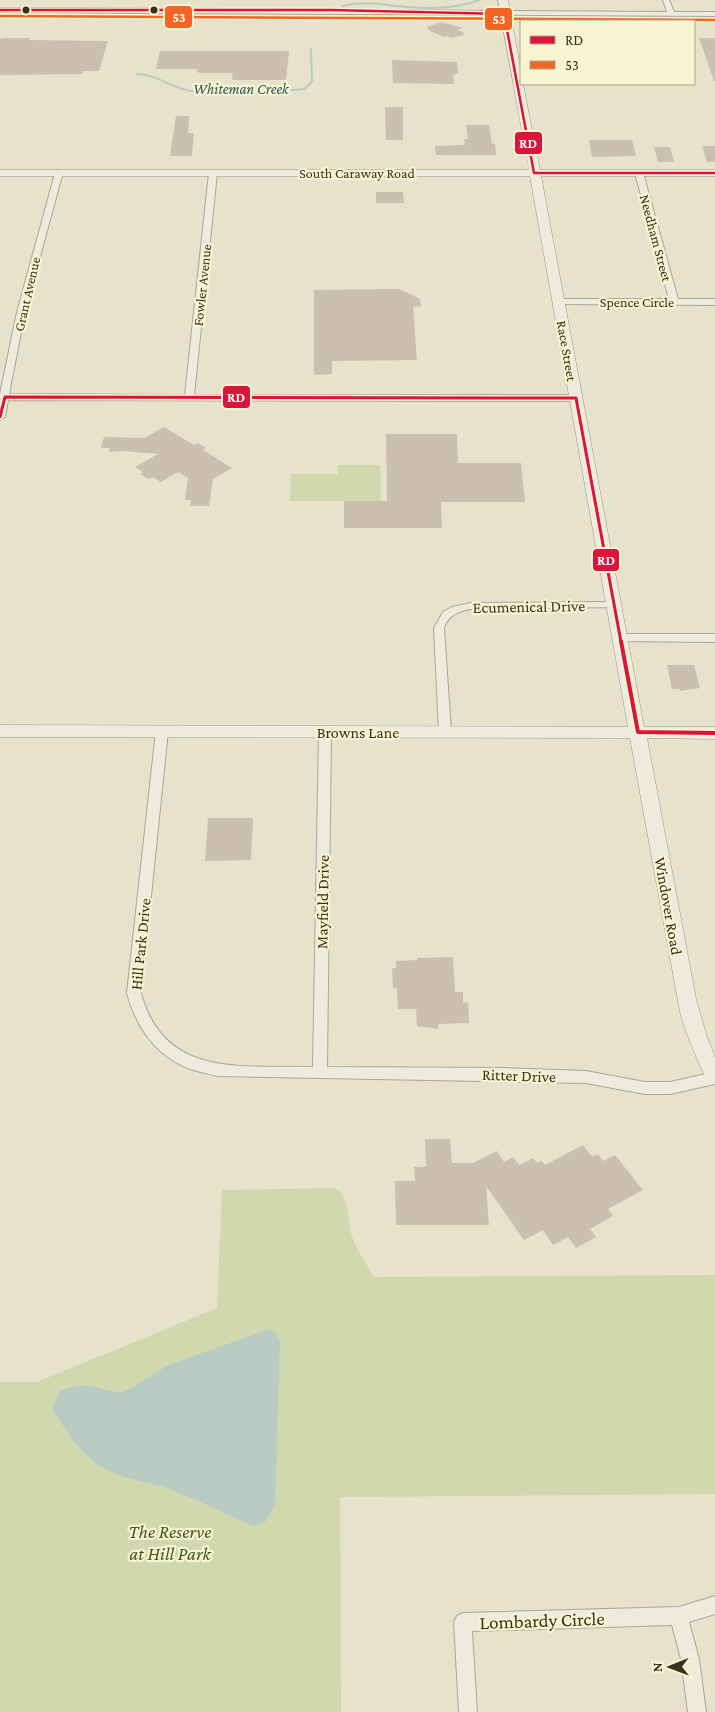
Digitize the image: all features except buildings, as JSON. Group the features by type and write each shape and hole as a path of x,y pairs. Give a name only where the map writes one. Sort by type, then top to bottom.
{"street":[{"path":"7,0 2,10 330,10 504,14 715,14"},
{"path":"142,10 144,0"},
{"name":"Race Street","path":"503,0 504,14 638,732"},
{"path":"666,0 671,14"},
{"name":"Grant Avenue","path":"0,417 2,397 21,312 59,172"},
{"name":"South Caraway Road","path":"0,173 715,173"},
{"name":"Fowler Avenue","path":"189,397 213,173"},
{"name":"Needham Street","path":"639,173 674,302"},
{"name":"Spence Circle","path":"558,302 715,302"},
{"path":"2,397 576,398"},
{"name":"Ecumenical Drive","path":"445,732 439,628 446,615 460,608 471,606 614,605"},
{"path":"620,638 715,638"},
{"name":"Browns Lane","path":"0,731 715,733"},
{"name":"Hill Park Drive","path":"162,732 134,993 138,1012 163,1047 188,1062 217,1070 320,1073"},
{"name":"Mayfield Drive","path":"320,1073 325,732"},
{"name":"Windover Road","path":"638,732 683,982 695,1034 715,1076"},
{"name":"Ritter Drive","path":"320,1073 504,1074 586,1077 645,1088 670,1088 715,1076"},
{"path":"697,1712 690,1659 680,1616 715,1605"},
{"name":"Lombardy Circle","path":"468,1712 463,1622 680,1616"}],"green space":[{"path":"338,465 380,465 381,501 290,501 291,474 338,474"},
{"name":"The Reserve at Hill Park","path":"336,1188 347,1205 351,1232 355,1244 374,1277 715,1275 715,1494 340,1497 341,1712 0,1712 0,1382 37,1382 217,1308 222,1190"}],"shaded area":[{"path":"270,1329 276,1333 280,1341 275,1505 265,1522 254,1526 164,1487 120,1476 100,1467 80,1449 52,1409 60,1391 84,1385 120,1393 137,1385 168,1365"}],"waterway":[{"name":"Whiteman Creek","path":"342,6 369,3 438,8 459,6 479,0"},
{"name":"Whiteman Creek","path":"137,74 151,76 178,88 192,91 234,93 305,89 312,81 311,49"}],"transit line":[{"name":"RD","path":"0,10 330,10 504,14 534,173 715,173"},
{"name":"53","path":"0,16 715,20"},
{"name":"RD","path":"0,417 5,397 576,398 638,732 715,733"}]}
